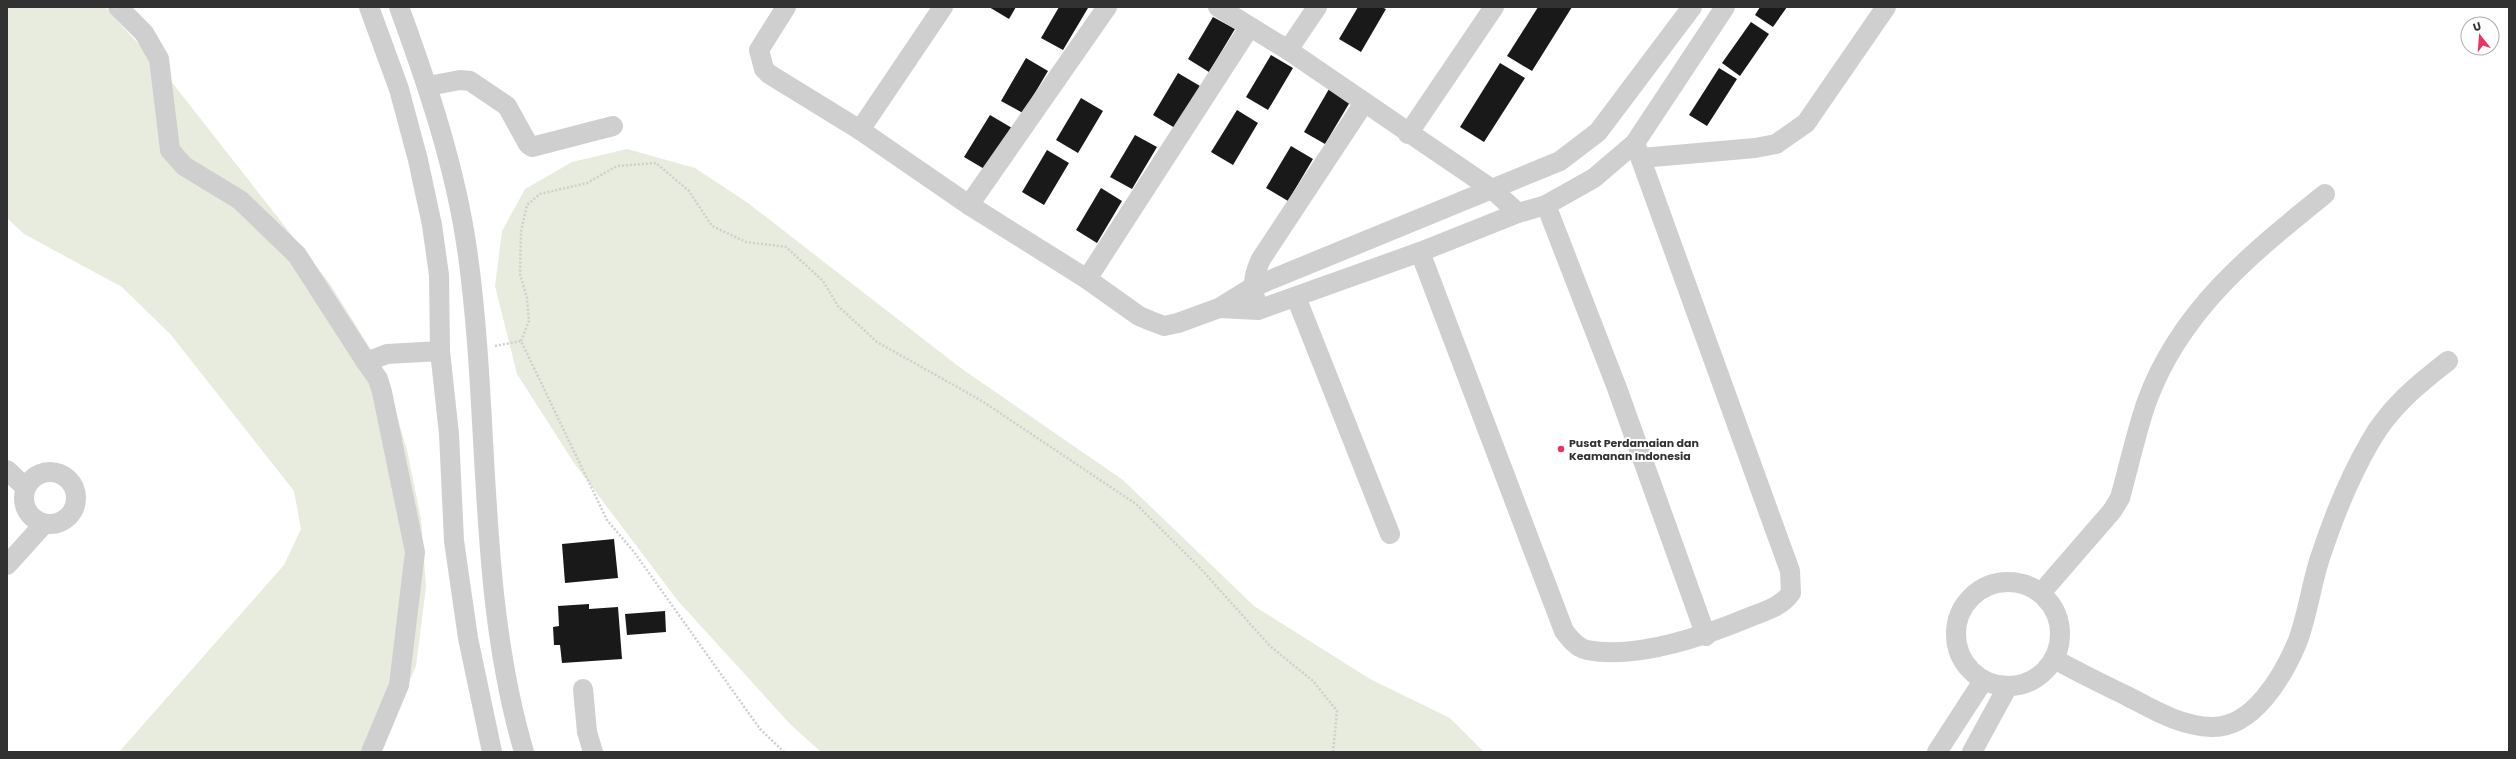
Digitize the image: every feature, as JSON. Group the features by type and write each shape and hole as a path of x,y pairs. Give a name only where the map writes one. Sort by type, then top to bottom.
{"street":[{"path":"118,7 144,33 159,59 170,150 184,166 240,200 297,255 378,379 415,552 399,685 371,752"},
{"path":"369,7 399,89 418,160 432,225 439,275 440,351 450,434 454,541 468,638 492,752"},
{"path":"399,7 428,86 455,185 467,249 477,350 490,540 499,634 513,715 524,752"},
{"path":"786,7 759,50 759,56 764,69 860,130 969,205 1088,279 1139,316 1164,326 1219,308 1253,287 1493,190 1560,161 1598,132 1692,7"},
{"path":"860,130 943,7"},
{"path":"969,205 1107,7"},
{"path":"1218,7 1249,28 1288,50 1408,134 1493,190 1518,213"},
{"path":"1288,50 1317,7"},
{"path":"1408,134 1494,7"},
{"path":"1219,308 1258,310 1296,297 1420,252 1518,213 1546,205 1594,178 1638,150 1725,7"},
{"path":"1638,150 1755,148 1776,144 1788,137 1806,122 1886,7"},
{"path":"1088,279 1249,28"},
{"path":"428,86 460,80 470,82 507,106 528,144 532,147 613,126"},
{"path":"1258,310 1253,287 1255,271 1261,259 1364,103"},
{"path":"1420,252 1564,631 1574,643 1586,650 1644,650 1706,636 1781,604 1791,593 1792,584 1790,570 1638,150"},
{"path":"2041,593 2112,511 2120,498 2147,400 2186,325 2217,287 2256,250 2325,194"},
{"path":"1546,205 1617,388 1706,636"},
{"path":"1296,297 1390,534"},
{"path":"366,362 387,354 440,351"},
{"path":"2054,659 2176,721 2212,727 2226,726 2245,716 2262,700 2280,676 2297,642 2319,561 2369,443 2382,421 2406,395 2448,361"},
{"path":"7,470 25,487"},
{"path":"52,471 62,474 71,481 76,491 76,502 72,512 65,520 54,524 44,524 33,519 26,510 23,498 25,487 32,478 41,473 52,471"},
{"path":"7,565 44,524"},
{"path":"2005,581 2024,584 2041,593 2053,607 2060,624 2060,642 2054,659 2037,677 2026,683 2008,686 1983,680 1968,669 1958,652 1955,632 1959,614 1970,597 1986,586 2005,581"},
{"path":"468,638 499,634"},
{"path":"1937,752 1983,680"},
{"path":"1972,752 2008,686"},
{"path":"583,690 587,732 593,752"}],"path":[{"path":"784,752 760,729 634,552 607,520 521,341 529,321 527,298 520,274 521,231 527,205 540,194 587,184 617,166 656,163 689,191 712,226 746,242 786,246 823,281 838,306 877,342 982,401 1136,504 1201,569 1270,646 1313,681 1337,711 1333,752"},
{"path":"477,350 521,341"}],"shaded area":[{"path":"7,7 105,7 163,71 330,284 383,369 407,450 421,519 426,587 416,666 379,752 119,752 284,565 301,529 294,491 171,335 122,287 24,234 7,218"},
{"path":"627,149 695,168 748,203 962,369 1123,480 1254,606 1370,679 1450,718 1484,752 821,752 791,725 678,601 574,463 517,374 495,286 502,231 525,189 572,162"}],"building":[{"path":"989,7 1016,7 1009,19"},
{"path":"1059,7 1088,8 1063,50 1041,38"},
{"path":"1358,7 1381,7 1386,9 1361,52 1339,39"},
{"path":"1538,7 1572,7 1532,71 1507,56"},
{"path":"1760,7 1787,7 1773,27 1755,15"},
{"path":"1213,17 1235,29 1209,72 1188,59"},
{"path":"1751,22 1769,34 1740,76 1722,63"},
{"path":"1271,55 1293,68 1268,110 1246,97"},
{"path":"1026,58 1048,71 1023,113 1001,101"},
{"path":"1500,63 1525,78 1484,142 1460,127"},
{"path":"1719,68 1737,79 1707,126 1689,115"},
{"path":"1178,73 1200,86 1175,128 1153,115"},
{"path":"1329,89 1350,102 1325,144 1304,132"},
{"path":"1081,98 1103,111 1078,153 1056,140"},
{"path":"1237,110 1258,123 1233,165 1211,152"},
{"path":"990,115 1012,128 986,170 964,157"},
{"path":"1135,135 1157,147 1132,189 1110,177"},
{"path":"1291,146 1313,159 1288,201 1266,188"},
{"path":"1047,150 1069,163 1044,205 1022,192"},
{"path":"1101,188 1122,201 1097,243 1076,230"},
{"path":"614,539 618,578 565,583 562,544"},
{"path":"589,604 589,609 618,607 622,659 562,663 560,645 554,645 553,627 559,626 558,606"},
{"path":"665,611 666,632 627,635 625,614"}],"place":[{"name":"Pusat Perdamaian dan Keamanan Indonesia","path":"1561,449"}]}
